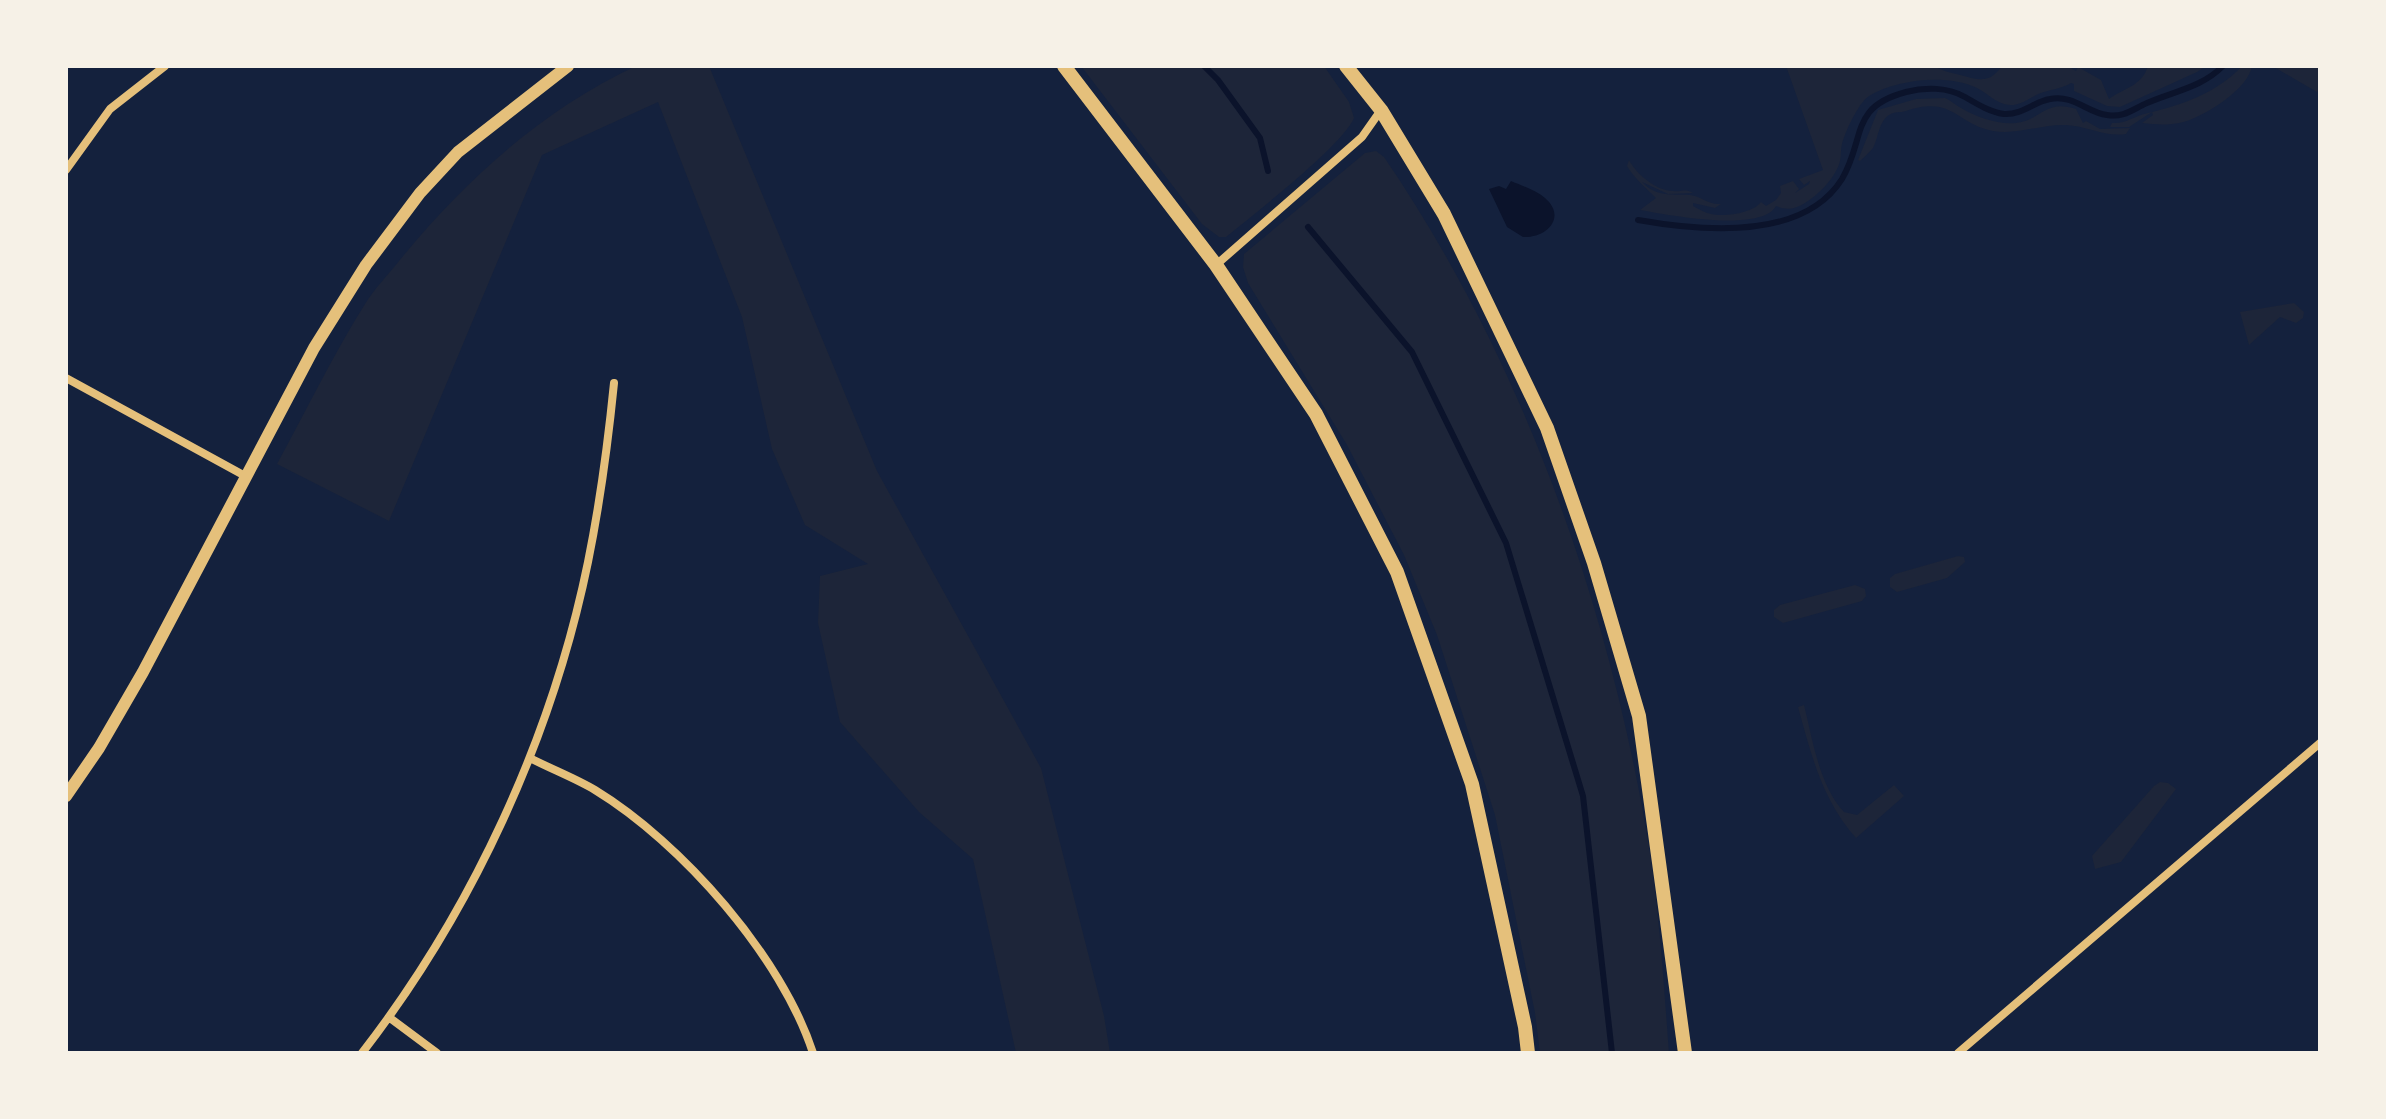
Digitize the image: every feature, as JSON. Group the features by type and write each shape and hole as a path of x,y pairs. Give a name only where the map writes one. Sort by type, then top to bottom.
{"main road":[{"path":"66,796 99,748 143,672 314,348 388,234 458,152 568,66"},
{"path":"1064,66 1216,265 1316,414 1397,572 1472,784 1528,1053"},
{"path":"1346,66 1381,110 1444,214 1540,415 1594,563 1639,716 1685,1053"}],"street":[{"path":"66,170 110,109 165,66"},
{"path":"1216,265 1362,137 1381,110"},
{"path":"66,378 247,477"},
{"path":"362,1053 390,1018 468,891 530,758 565,652 588,564 604,475 614,383"},
{"path":"1958,1053 2320,743"},
{"path":"530,758 595,791 649,830 689,867 747,934 773,970 806,1029 813,1053"},
{"path":"390,1018 437,1053"}],"shaded area":[{"path":"636,66 709,66 877,471 1041,768 1104,1016 1110,1053 1016,1053 973,859 919,812 840,722 818,623 820,576 868,564 805,525 772,449 742,317 658,102 542,155 389,521 277,464 365,304 424,231 478,176 537,126 601,84"},
{"path":"1081,66 1324,66 1349,102 1354,118 1333,145 1296,179 1226,237 1219,237 1202,224"},
{"path":"1786,66 1935,66 1947,72 1983,79 1993,76 2002,66 2067,66 2076,71 2078,67 2101,80 2109,99 2137,82 2148,66 2206,66 2120,107 2107,106 2074,91 2074,84 2071,83 2010,105 1977,88 1952,81 1908,82 1881,90 1861,104 1844,139 1835,172 1820,192 1801,205 1787,209 1776,206 1767,214 1752,219 1734,220 1691,218 1640,210 1656,198 1630,171 1627,166 1629,160 1654,185 1693,193 1668,194 1642,182 1647,187 1664,194 1694,196 1721,204 1715,208 1693,203 1702,211 1717,215 1745,211 1761,202 1766,206 1781,193 1780,186 1793,181 1799,189 1795,193 1809,184 1810,181 1804,185 1799,179 1823,170"},
{"path":"2242,66 2252,66 2244,82 2219,105 2200,115 2174,124 2142,123 2153,115 2152,112 2129,127 2110,127 2112,123 2198,97 2222,84"},
{"path":"2274,67 2320,67 2320,87 2317,92"},
{"path":"1945,98 1974,114 2002,123 2025,121 2050,108 2066,107 2076,109 2083,123 2086,121 2100,129 2130,128 2126,134 2118,135 2066,125 2011,132 1993,131 1970,123 1944,108 1922,107 1893,113 1885,118 1873,148 1858,160 1878,110 1916,99"},
{"path":"1376,151 1384,157 1434,235 1479,318 1519,403 1555,491 1586,581 1612,672 1650,854 1669,1053 1540,1053 1535,1013 1495,815 1437,635 1404,555 1347,445 1248,283 1243,267 1244,254 1365,153"},
{"path":"1511,181 1537,193 1551,205 1554,219 1540,234 1523,237 1507,227 1489,189 1499,186 1506,189"},
{"path":"2294,303 2304,312 2303,318 2296,323 2280,317 2249,345 2240,312"},
{"path":"1958,556 1964,557 1965,562 1947,578 1897,592 1890,587 1890,578 1895,574"},
{"path":"1855,585 1865,589 1866,596 1862,601 1783,623 1774,617 1774,610 1780,605"},
{"path":"1804,705 1823,776 1844,812 1857,815 1894,785 1904,796 1856,838 1834,808 1819,776 1798,707"},
{"path":"2160,782 2176,789 2121,862 2095,869 2092,856"}],"waterway":[{"path":"1204,66 1218,80 1260,138 1268,171"},
{"path":"1638,220 1691,227 1749,227 1802,213 1825,199 1842,179 1867,115 1888,98 1906,92 1929,89 1951,91 2004,114 2058,98 2113,116 2196,84 2223,66"},
{"path":"1308,227 1412,352 1506,543 1583,796 1612,1053"}]}
